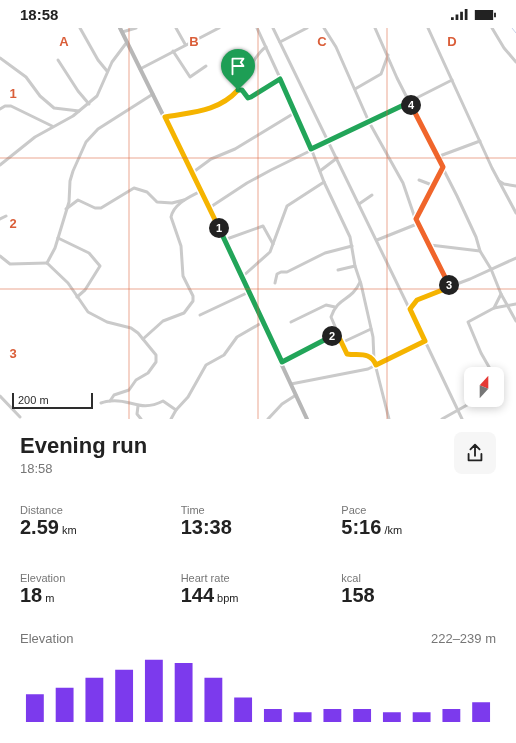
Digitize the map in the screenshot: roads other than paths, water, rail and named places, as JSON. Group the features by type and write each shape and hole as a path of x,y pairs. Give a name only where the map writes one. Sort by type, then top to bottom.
{"street":[{"path":"80,28 98,60 107,71"},
{"path":"136,28 123,30 126,42 165,117 209,208 282,362 307,419"},
{"path":"176,28 186,44"},
{"path":"140,69 219,28"},
{"path":"257,28 296,112 324,182 350,237 354,266 360,282 373,337 374,360 390,419"},
{"path":"273,28 330,142 462,419"},
{"path":"280,42 307,28"},
{"path":"324,28 336,47 369,122 403,182 417,224 430,245 450,287"},
{"path":"375,28 476,237 480,251 491,269 501,294 516,320"},
{"path":"428,28 499,181 516,213"},
{"path":"492,28 504,48 516,62"},
{"path":"0,165 20,148 52,126 63,122 89,104 100,93 107,71 118,52 126,42"},
{"path":"243,75 251,66 258,54 266,47"},
{"path":"173,51 190,77 206,66"},
{"path":"354,88 380,75 388,55"},
{"path":"0,58 26,76 40,96 54,108 80,111"},
{"path":"58,60 78,91 89,104"},
{"path":"165,117 208,110 231,97 239,90 243,91 248,98 280,79"},
{"path":"209,208 247,183 282,164 305,155 311,149 330,142 452,80"},
{"path":"48,263 58,238 70,199 70,181 86,142 98,129 153,94"},
{"path":"0,109 5,106 11,106 52,126"},
{"path":"192,173 211,159 235,149 296,112"},
{"path":"437,156 480,141"},
{"path":"320,171 337,158"},
{"path":"416,219 432,185 439,177 443,167"},
{"path":"419,180 432,185"},
{"path":"499,181 516,186"},
{"path":"242,277 270,252 287,206 324,182"},
{"path":"66,209 78,200 95,208 101,208 134,188 147,192 158,202 172,203 184,200"},
{"path":"143,339 164,322 184,313 193,301 193,296 183,276 181,246 171,217 175,208 184,200 200,191"},
{"path":"359,204 372,195"},
{"path":"0,220 6,216"},
{"path":"377,240 417,224"},
{"path":"224,240 263,226 273,244"},
{"path":"58,238 89,253 100,266 85,290 77,297"},
{"path":"430,245 480,251"},
{"path":"275,283 280,272 287,272 325,253 352,246"},
{"path":"0,256 12,264 48,263 68,283 77,297 92,314 107,322 131,328 143,339 156,355 156,362 148,373 136,380 129,390 114,395 110,401"},
{"path":"410,309 417,300 516,258"},
{"path":"338,270 354,266"},
{"path":"360,282 354,293 341,301 335,307 331,317 347,354 367,355 374,360"},
{"path":"200,315 249,292"},
{"path":"494,308 501,294"},
{"path":"291,322 326,304 335,307"},
{"path":"489,367 481,353 468,322 494,308 508,304 516,304"},
{"path":"171,419 176,410 188,397 206,365 224,355 237,337 263,322"},
{"path":"341,342 371,330"},
{"path":"282,362 337,333"},
{"path":"291,384 362,371 425,341"},
{"path":"268,419 282,404 296,395"},
{"path":"0,396 20,417"},
{"path":"101,403 110,401 138,406 156,405 163,401 176,410"},
{"path":"138,406 137,414 141,419"},
{"path":"442,419 464,407"}],"waterway":[{"path":"512,28 516,33"}]}
